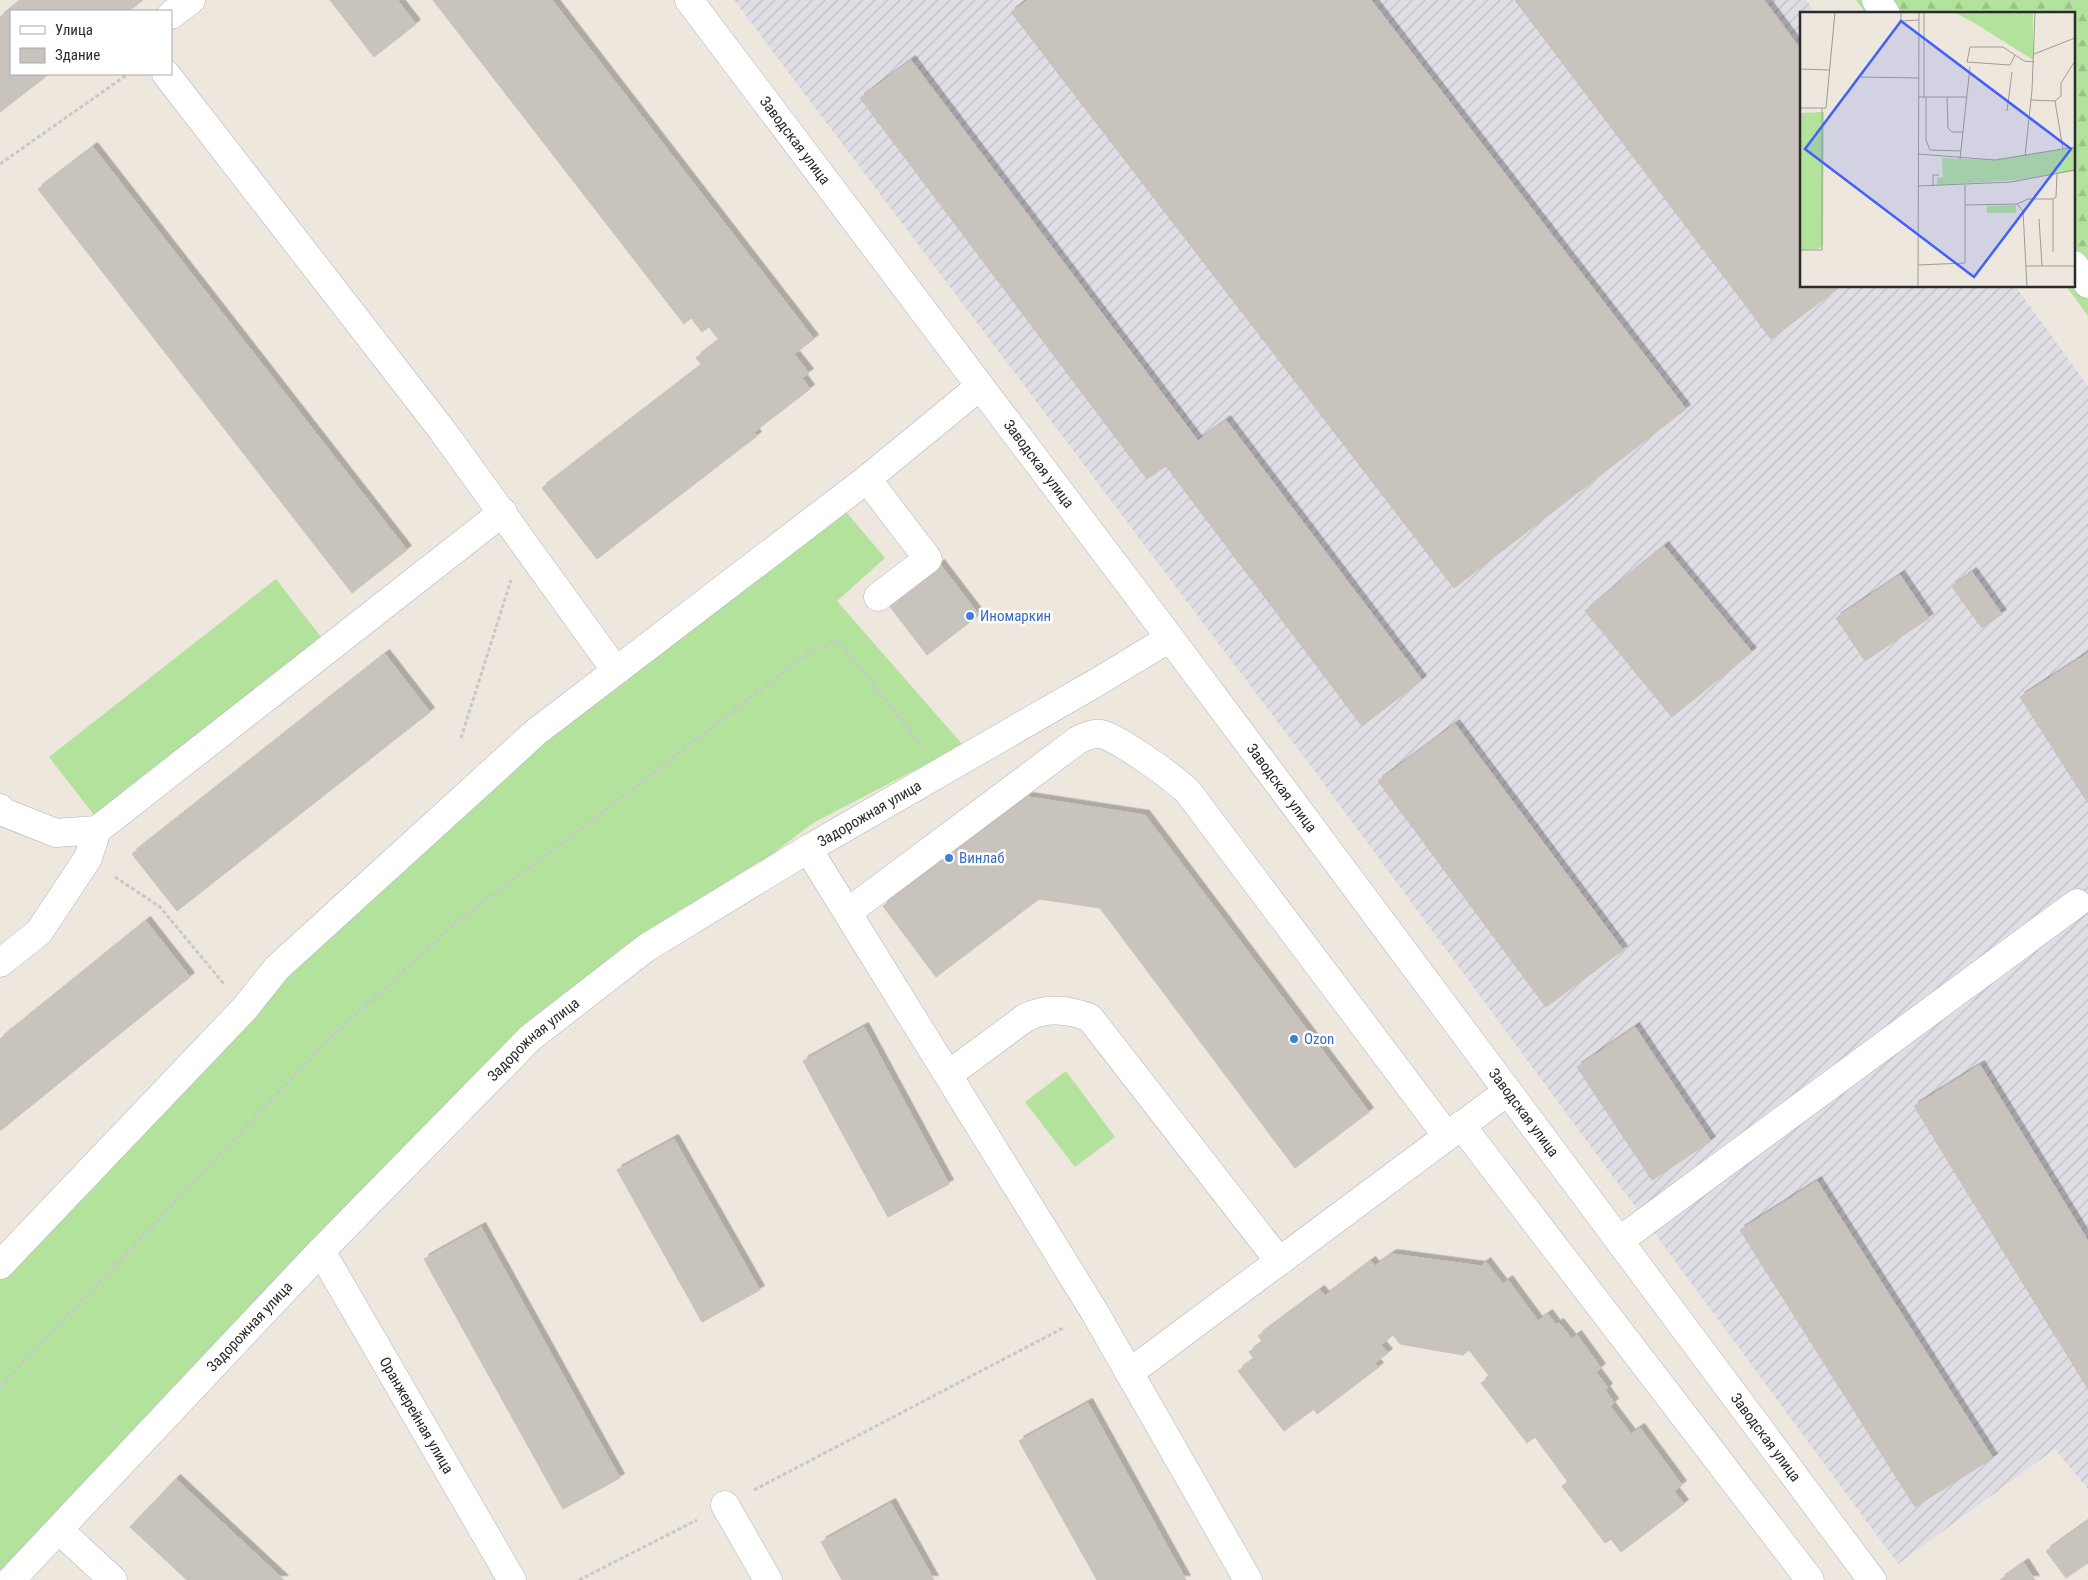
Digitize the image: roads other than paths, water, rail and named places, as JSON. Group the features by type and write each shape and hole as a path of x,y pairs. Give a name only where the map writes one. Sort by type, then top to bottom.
{"street":[{"path":"172,14 191,0"},
{"name":"Заводская улица","path":"689,0 1170,638 1872,1580"},
{"path":"1876,0 1885,12"},
{"path":"167,75 503,512 616,671"},
{"path":"2076,268 2088,284"},
{"path":"0,1265 245,1008 277,968 507,758 536,732 867,479 979,387"},
{"path":"867,479 928,559 878,598"},
{"path":"0,963 40,932 88,858 98,830 503,512"},
{"name":"Задорожная улица","path":"11,1580 320,1251 530,1038 646,948 808,849 1170,638"},
{"path":"848,912 1078,740 1090,735 1102,734 1164,771 1189,793 1810,1580"},
{"path":"0,808 3,812 56,833 98,830"},
{"path":"808,849 1094,1311 1248,1580"},
{"path":"1619,1241 2077,902"},
{"path":"948,1075 1025,1018 1039,1011 1052,1009 1090,1018 1279,1261"},
{"path":"1129,1373 1508,1091"},
{"name":"Оранжерейная улица","path":"320,1251 512,1580"},
{"path":"726,1505 768,1580"},
{"path":"59,1530 113,1580"}],"place":[{"name":"Иномаркин","path":"970,616"},
{"name":"Винлаб","path":"949,858"},
{"name":"Ozon","path":"1294,1039"}]}
